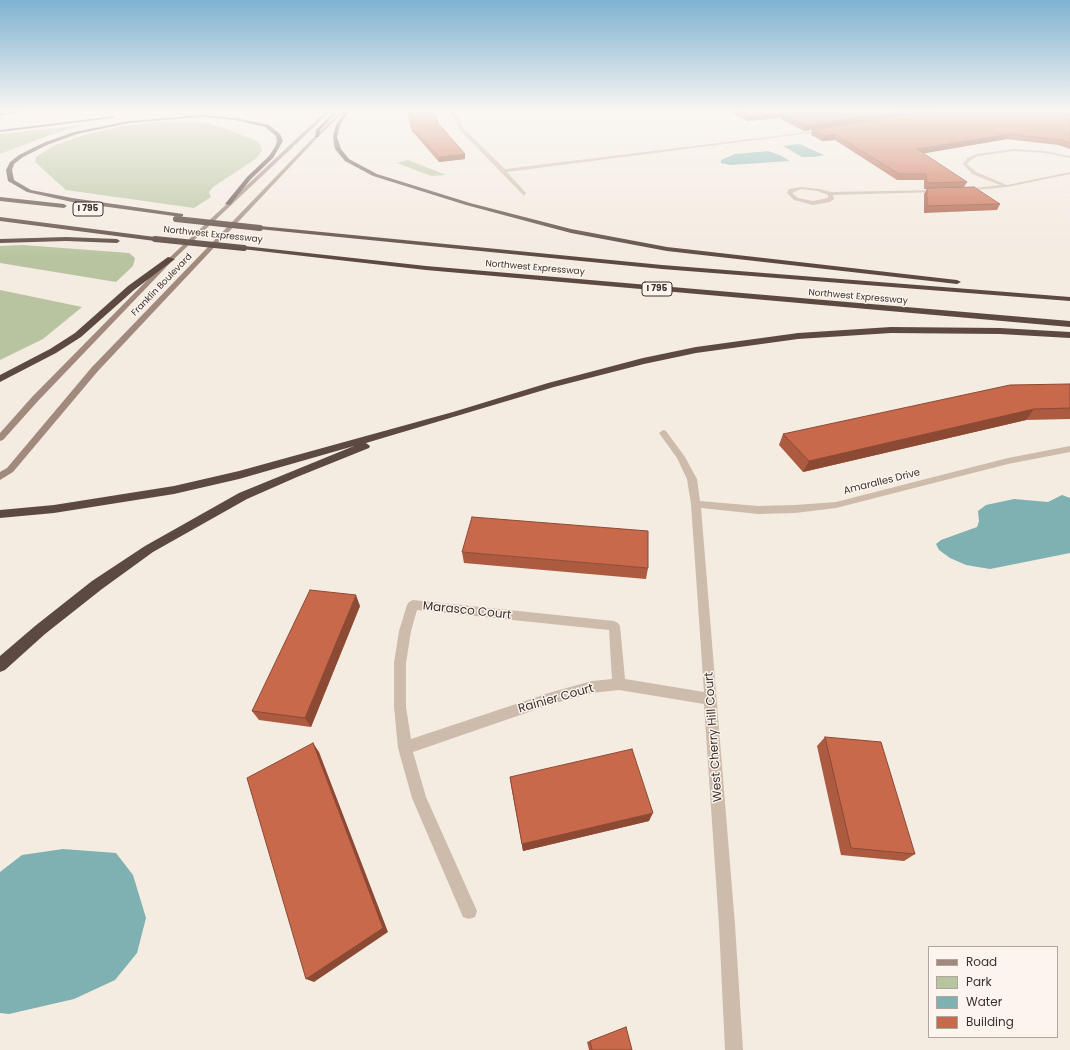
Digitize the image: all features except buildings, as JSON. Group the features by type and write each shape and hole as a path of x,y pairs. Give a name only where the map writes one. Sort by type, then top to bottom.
{"highway":[{"path":"16,160 12,163 9,170 11,181 29,191 72,200 178,217"},
{"path":"228,204 249,178 268,160"},
{"path":"348,160 355,166 389,180 542,224 616,240 722,256 1070,293"},
{"name":"Northwest Expressway","path":"0,199 662,267 1070,299"},
{"name":"Northwest Expressway","path":"0,219 153,241 204,244 426,268 650,289 1070,324"},
{"path":"0,241 66,239 153,241"},
{"path":"0,379 53,351 78,335 131,288 171,259"},
{"path":"0,514 54,509 174,490 239,475 457,414 551,385 643,361 749,341 798,336 891,330 1000,331 1070,335"},
{"path":"0,665 40,630 97,585 149,549 200,519 243,496 292,474 457,414"}],"main road":[{"name":"Franklin Boulevard","path":"0,438 35,399 171,259 276,160"},
{"name":"Franklin Boulevard","path":"0,477 10,470 95,370 294,160"}],"street":[{"path":"493,160 524,194"},
{"path":"504,171 591,160"},
{"path":"968,160 966,164 974,173 1007,186"},
{"path":"960,191 983,190 1070,173"},
{"path":"830,194 831,199 828,201 813,203 796,199 789,193 795,189 808,188 830,194 944,191"},
{"name":"West Cherry Hill Court","path":"663,434 681,457 692,479 696,504 711,699 734,1050"},
{"name":"Amaralles Drive","path":"696,504 758,510 795,510 836,504 1008,461 1070,449"},
{"name":"Marasco Court","path":"469,912 418,798 405,748 400,707 400,664 405,631 413,606 614,626 619,684"},
{"name":"Rainier Court","path":"405,748 552,698 592,687 619,684 711,699"}],"green space":[{"path":"35,160 254,160 213,187 209,192 211,197 194,208 66,190 35,162"},
{"path":"408,160 446,175 431,176 397,163"},
{"path":"23,245 129,253 135,258 133,266 116,282 0,263 0,246"},
{"path":"0,290 82,307 43,339 0,360"}],"water":[{"path":"721,160 790,161 730,165 721,163"},
{"path":"1062,495 1070,498 1070,553 990,569 966,565 950,558 939,550 936,544 941,540 977,527 979,521 978,511 986,505 1014,499 1048,502"},
{"path":"63,849 116,853 133,875 146,918 137,953 115,980 74,999 9,1014 0,1013 0,872 22,855"}]}
